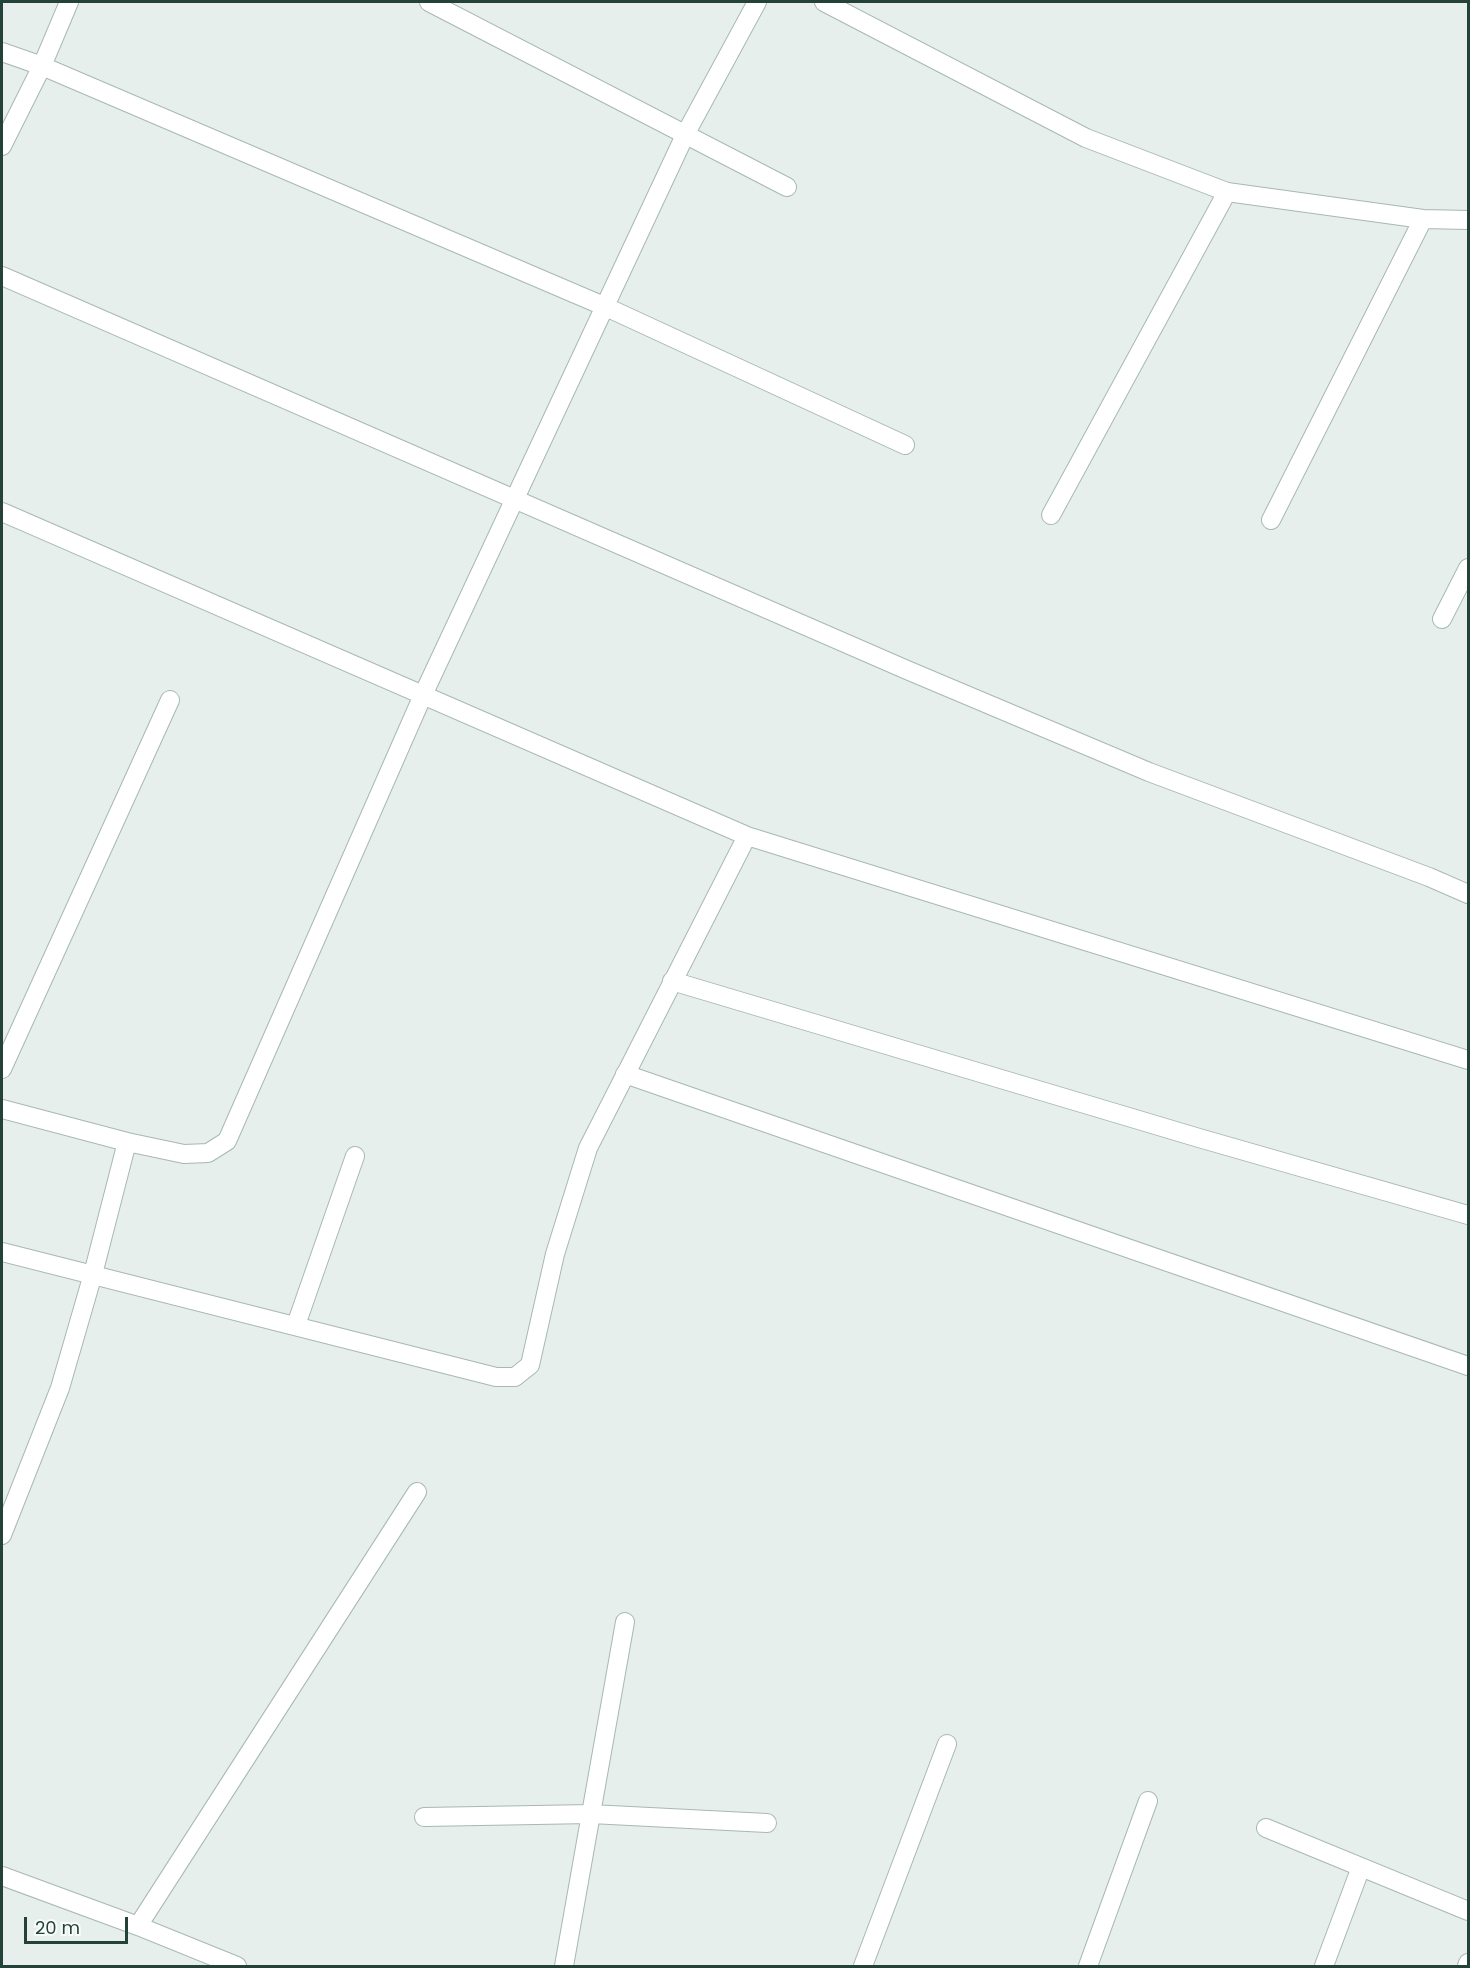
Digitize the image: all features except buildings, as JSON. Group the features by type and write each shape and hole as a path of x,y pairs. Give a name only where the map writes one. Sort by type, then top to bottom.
{"street":[{"path":"2,146 42,66 69,2"},
{"path":"429,2 788,187"},
{"path":"2,1109 127,1142 184,1154 208,1153 227,1142 423,695 686,133 757,2"},
{"path":"824,2 1086,138 1227,192 1423,219 1468,220"},
{"path":"2,52 42,66 606,307 905,445"},
{"path":"1052,515 1227,192"},
{"path":"1271,520 1423,219"},
{"path":"2,276 896,665 1149,772 1429,877 1468,894"},
{"path":"2,512 747,836 1468,1060"},
{"path":"1442,619 1468,568"},
{"path":"2,1069 170,700"},
{"path":"2,1251 496,1377 515,1377 530,1365 555,1254 588,1148 747,836"},
{"path":"672,981 1199,1138 1468,1215"},
{"path":"625,1074 1468,1366"},
{"path":"2,1535 60,1388 93,1274 127,1142"},
{"path":"296,1325 355,1156"},
{"path":"138,1926 417,1492"},
{"path":"564,1966 625,1622"},
{"path":"863,1966 947,1744"},
{"path":"1088,1966 1148,1801"},
{"path":"424,1818 591,1814 767,1823"},
{"path":"1266,1828 1468,1911"},
{"path":"1324,1966 1362,1867"},
{"path":"2,1876 138,1926 237,1966"}]}
